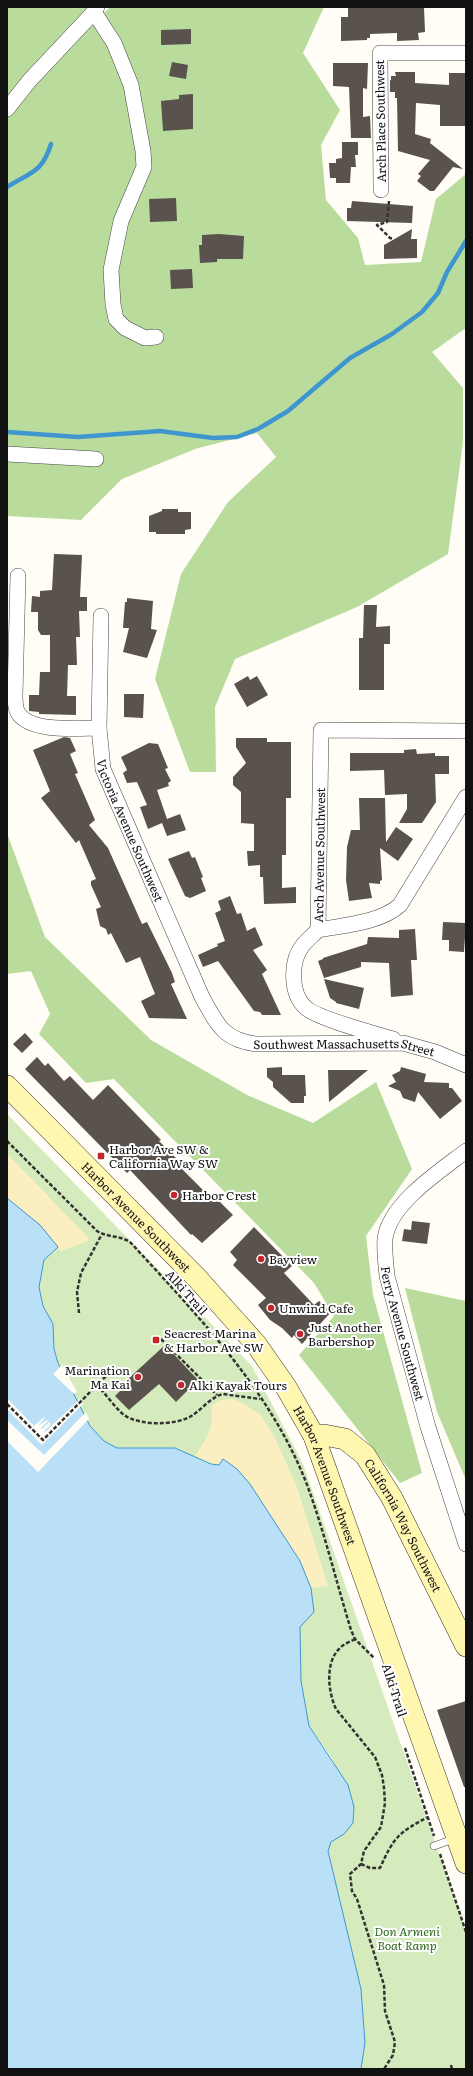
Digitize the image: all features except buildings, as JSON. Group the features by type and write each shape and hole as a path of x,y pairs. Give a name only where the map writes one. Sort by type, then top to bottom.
{"main road":[{"name":"Harbor Avenue Southwest","path":"7,1086 191,1272 256,1344 286,1387 314,1436 466,1863"},
{"name":"California Way Southwest","path":"314,1436 324,1435 345,1439 365,1455 392,1498 466,1646"}],"street":[{"path":"7,109 30,80 96,9 114,43 131,85 143,151 144,167 121,221 112,263 112,304 116,319 125,328 146,338 156,337"},
{"name":"Arch Place Southwest","path":"381,190 380,53 466,54"},
{"path":"7,454 96,459"},
{"path":"18,576 15,703 18,712 26,721 55,728 99,728"},
{"name":"Victoria Avenue Southwest","path":"102,616 99,728 103,769 202,997 222,1030"},
{"name":"Arch Avenue Southwest","path":"404,1043 318,1014 306,1008 299,999 295,987 294,974 296,959 302,946 318,930 321,730 466,731"},
{"path":"318,930 370,919 393,912 400,905 466,797"},
{"name":"Southwest Massachusetts Street","path":"222,1030 231,1038 242,1042 256,1044 404,1043 435,1052 466,1065"},
{"name":"Ferry Avenue Southwest","path":"466,1151 403,1204 392,1219 385,1238 387,1276 428,1427 466,1544"}],"lane":[{"path":"435,1845 458,1838"}],"path":[{"path":"381,190 389,191 387,222 377,225 390,238 394,239"},
{"path":"7,1141 102,1234 81,1274 77,1292 79,1313"},
{"name":"Alki Trail","path":"102,1234 126,1240 139,1252 226,1348 249,1378 280,1429 306,1482 355,1639 376,1661"},
{"path":"91,1248 94,1251"},
{"path":"139,1252 144,1248"},
{"path":"161,1338 217,1395"},
{"path":"7,1404 43,1440 110,1372"},
{"path":"97,1385 126,1416 157,1423 172,1422 188,1418 217,1395 230,1393 261,1399"},
{"path":"355,1639 338,1650 331,1665 330,1683 336,1709 375,1757 382,1775 385,1803 380,1827 364,1851 361,1864 350,1874 352,1891 357,1898 384,1984 385,2011 395,2042 393,2055 384,2069"},
{"path":"403,1743 428,1817 435,1845 466,1932"},
{"path":"361,1864 370,1868 380,1868 390,1844 398,1835 428,1817"},
{"path":"451,2065 452,2069"}],"green space":[{"path":"7,7 94,7 105,12 110,7 324,7 303,53 340,110 321,145 326,200 358,238 365,265 421,262 436,199 466,174 466,328 432,352 463,388 463,442 448,554 357,607 235,659 215,707 216,772 190,772 155,679 181,574 228,502 276,457 257,433 195,449 122,479 81,520 7,516"},
{"path":"7,833 45,937 151,1040 247,1095 313,1123 376,1082 412,1169 366,1236 373,1295 422,1473 400,1483 299,1355 334,1316 314,1283 114,1079 86,1083 39,1034 50,1014 31,971 7,974"},
{"name":"Don Armeni Boat Ramp","path":"7,1114 252,1366 303,1464 466,1931 466,2069 361,2069 365,2043 361,1989 328,1851 331,1842 344,1834 333,1760 309,1726 301,1681 300,1627 314,1612 211,1464 175,1448 117,1448 104,1441 90,1426 58,1363 54,1349 53,1324 43,1306 39,1287 7,1255"},
{"path":"405,1288 466,1301 466,1480 437,1412"}],"sand":[{"path":"7,1154 89,1238 86,1242 61,1251 40,1225 7,1198"},
{"path":"233,1399 261,1415 275,1438 297,1487 328,1586 311,1588 300,1561 250,1484 231,1464 211,1464 195,1456 209,1432 212,1414 211,1406 221,1400"}],"water":[{"path":"7,1198 40,1225 58,1247 44,1260 39,1287 43,1306 53,1324 54,1349 58,1363 90,1426 104,1441 117,1448 175,1448 211,1464 219,1465 223,1459 237,1469 250,1484 300,1561 311,1588 314,1612 300,1627 301,1681 309,1726 348,1785 354,1807 353,1823 344,1834 331,1842 328,1851 361,1989 365,2043 361,2069 7,2069"}],"pier":[{"path":"62,1365 77,1392 74,1394 53,1374"},
{"path":"7,1398 34,1426 44,1417 45,1418 38,1426 47,1420 48,1421 41,1428 42,1429 49,1422 51,1424 44,1431 45,1432 80,1399 83,1404 42,1445 7,1409"},
{"path":"86,1412 89,1419 38,1472 7,1441 7,1420 44,1455"}],"waterway":[{"path":"7,187 35,171 44,161 51,144"},
{"path":"7,432 78,437 160,431 213,438 237,437 258,429 288,411 350,358 392,334 422,312 438,293 447,272 466,241"}],"place":[{"name":"Harbor Ave SW & California Way SW","path":"101,1156"},
{"name":"Harbor Crest","path":"174,1195"},
{"name":"Bayview","path":"261,1259"},
{"name":"Unwind Cafe","path":"271,1308"},
{"name":"Just Another Barbershop","path":"300,1334"},
{"name":"Seacrest Marina & Harbor Ave SW","path":"156,1340"},
{"name":"Marination Ma Kai","path":"138,1377"},
{"name":"Alki Kayak Tours","path":"181,1385"}]}
